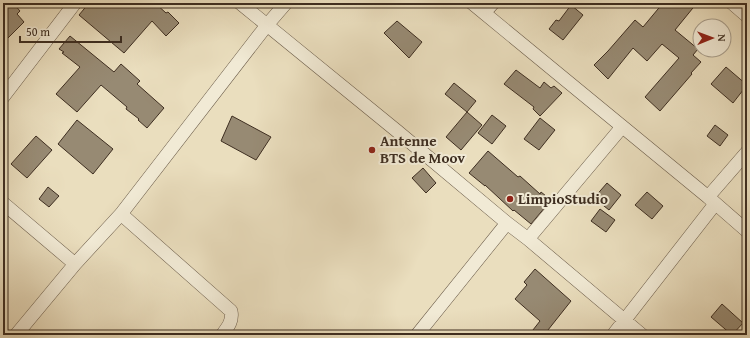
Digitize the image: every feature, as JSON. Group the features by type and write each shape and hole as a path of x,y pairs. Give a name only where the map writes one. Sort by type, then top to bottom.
{"street":[{"path":"3,97 74,3"},
{"path":"240,3 528,239 642,335"},
{"path":"16,335 75,264 121,214 286,3"},
{"path":"472,3 488,8 622,127 747,230"},
{"path":"732,3 747,16"},
{"path":"528,239 622,127"},
{"path":"613,335 747,152"},
{"path":"3,203 75,264"},
{"path":"121,214 231,311 231,322 222,335"},
{"path":"417,335 507,223"}],"building":[{"path":"3,3 13,3 20,11 17,14 24,22 3,43"},
{"path":"89,3 155,3 166,13 168,12 179,23 166,36 152,21 124,53 79,15"},
{"path":"663,3 697,3 675,30 692,44 692,58 696,58 701,62 660,111 645,97 679,58 662,44 647,61 633,48 608,79 594,65 635,20 643,27"},
{"path":"571,5 583,15 563,40 549,29 556,20 559,21"},
{"path":"397,21 422,42 409,58 384,33"},
{"path":"70,36 114,72 121,64 140,81 137,84 164,108 147,128 138,120 139,119 126,109 127,107 101,85 77,112 56,94 80,67 59,49"},
{"path":"726,67 747,85 733,103 711,84"},
{"path":"516,70 540,88 544,82 551,88 554,86 562,93 540,116 533,109 534,107 504,84"},
{"path":"454,83 476,101 467,112 445,94"},
{"path":"467,112 482,125 461,150 446,137"},
{"path":"492,115 506,126 492,144 478,133"},
{"path":"232,116 271,137 256,160 221,141"},
{"path":"540,118 555,130 539,150 524,139"},
{"path":"77,120 113,149 93,174 58,144"},
{"path":"715,125 728,135 720,146 707,136"},
{"path":"36,136 52,150 27,178 11,164"},
{"path":"488,151 518,177 520,176 540,194 541,192 551,200 531,224 514,210 513,211 485,185 469,173"},
{"path":"423,168 436,183 426,193 412,178"},
{"path":"607,183 621,195 609,210 594,198"},
{"path":"48,187 59,196 49,207 39,199"},
{"path":"647,192 663,206 652,219 635,205"},
{"path":"600,209 615,220 606,232 591,221"},
{"path":"535,269 571,301 544,335 529,335 540,321 515,299 527,285 524,282"},
{"path":"722,304 743,323 732,335 711,317"}],"place":[{"name":"Antenne BTS de Moov","path":"372,150"},
{"name":"LimpioStudio","path":"510,199"}]}
